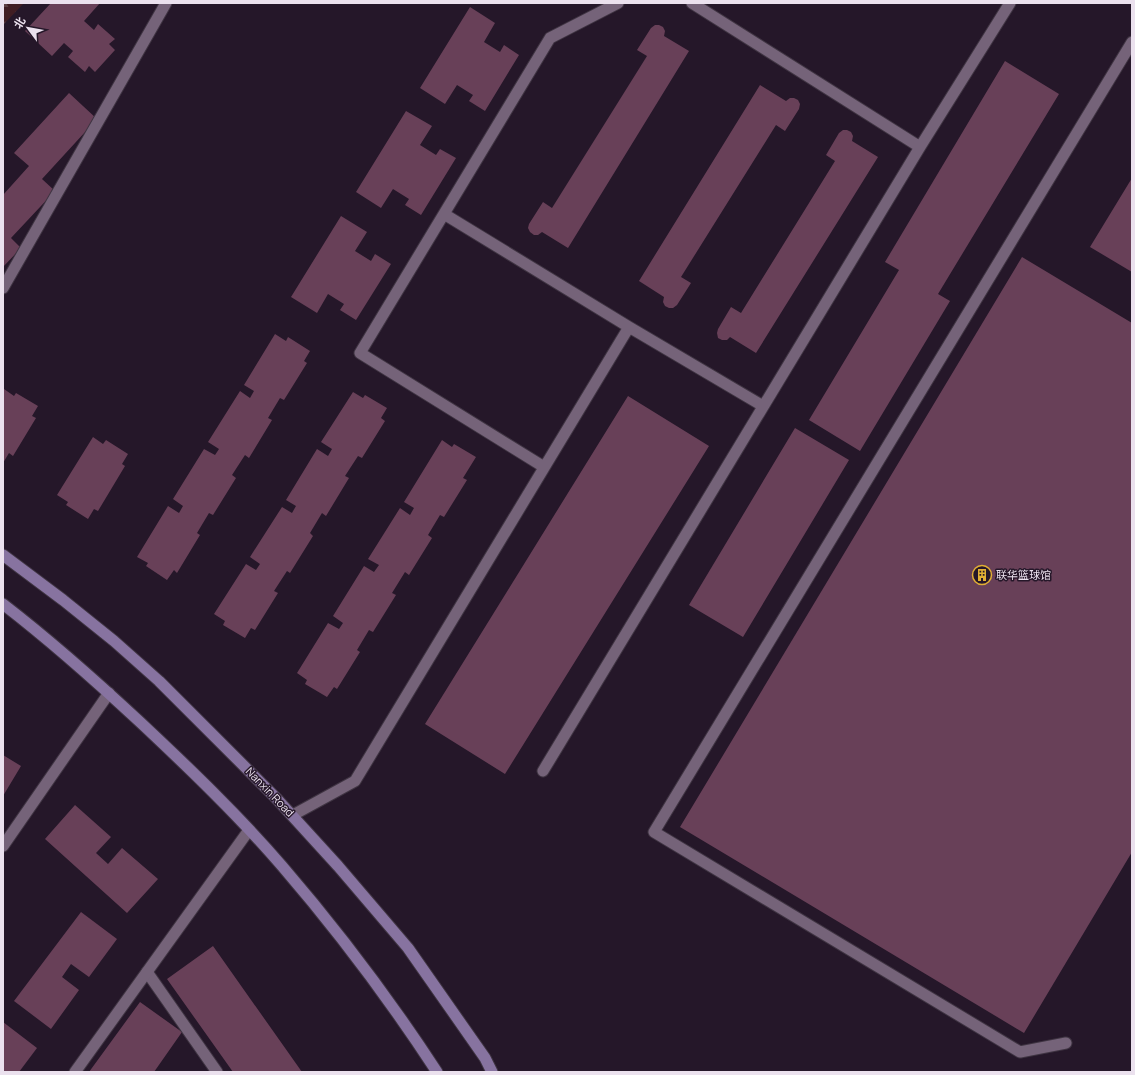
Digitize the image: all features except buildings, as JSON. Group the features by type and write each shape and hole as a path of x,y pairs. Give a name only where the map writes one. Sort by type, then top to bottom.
{"main road":[{"name":"Nanxin Road","path":"3,555 114,641 159,681 293,815 408,948 485,1058 492,1072"},
{"path":"3,604 109,693 196,776 249,830 281,865 346,945 408,1030 436,1072"}],"street":[{"path":"3,288 166,3"},
{"path":"544,467 360,353 550,38 618,3"},
{"path":"692,3 920,147"},
{"path":"543,771 920,147 1010,3"},
{"path":"1066,1043 1020,1052 654,832 1132,42"},
{"path":"444,214 629,327 763,406"},
{"path":"293,815 355,780 629,327"},
{"path":"3,846 109,693"},
{"path":"75,1072 249,830"},
{"path":"147,972 212,1070"}],"green space":[{"path":"3,3 24,3 3,25"}],"place":[{"name":"联华篮球馆","path":"982,575"}]}
